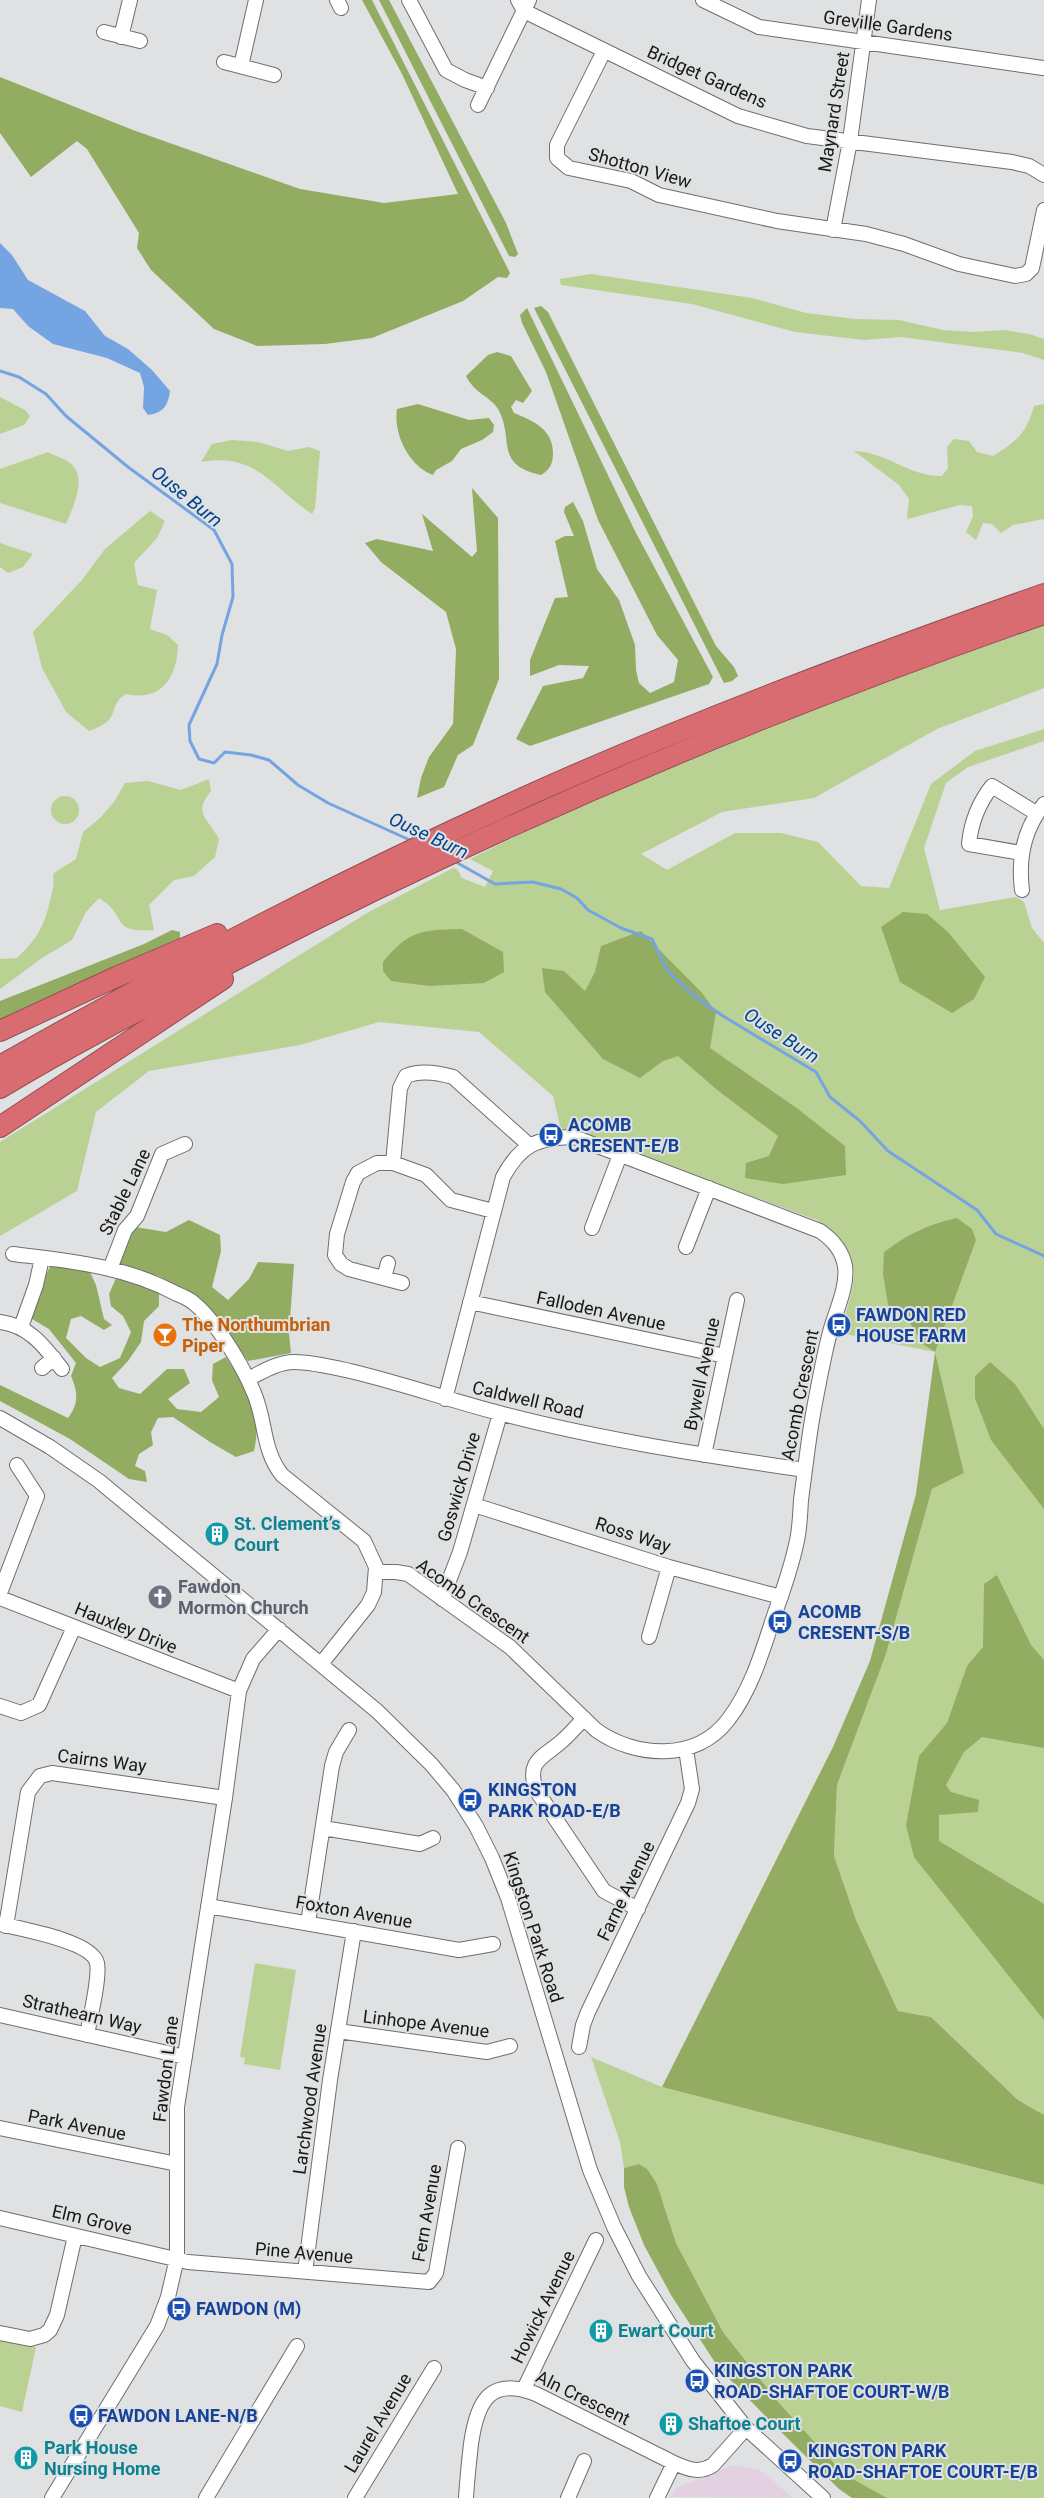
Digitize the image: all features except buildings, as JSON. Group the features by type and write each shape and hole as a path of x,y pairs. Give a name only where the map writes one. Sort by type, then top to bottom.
{"highway":[{"path":"0,1066 95,1011 436,850 535,793 761,698 1044,594"},
{"path":"436,850 552,807 784,709 1044,614"},
{"path":"0,1031 203,940 306,912"},
{"path":"0,1088 306,912"},
{"path":"0,1127 306,912"}],"street":[{"path":"121,37 130,0"},
{"path":"241,66 256,0"},
{"path":"409,0 446,70 465,80 487,88"},
{"name":"Greville Gardens","path":"703,0 759,27 1044,67"},
{"name":"Maynard Street","path":"833,230 850,141 869,0"},
{"path":"478,105 524,4"},
{"name":"Bridget Gardens","path":"524,4 604,50 738,116 807,136 1012,162 1029,166 1044,175"},
{"path":"104,32 140,41"},
{"name":"Shotton View","path":"604,50 557,145 558,158 569,168 631,182 659,195 777,221 833,230"},
{"path":"224,62 274,75"},
{"path":"833,230 876,237 959,264 1015,276 1026,274 1032,268 1044,210"},
{"path":"1021,853 969,844 971,828 981,800 992,786 1040,809 1028,829 1021,853 1022,890"},
{"path":"393,1163 400,1088 406,1076 413,1073 442,1074 454,1077 528,1145"},
{"name":"Acomb Crescent","path":"376,1572 408,1574 442,1598 510,1647 584,1718 609,1739 625,1746 662,1752 686,1749 713,1734 728,1721 760,1658 797,1544 805,1470 828,1344 845,1279 845,1267 841,1252 832,1240 820,1231 574,1137 550,1137 528,1145 512,1161 503,1177 445,1399"},
{"name":"Stable Lane","path":"110,1269 125,1230 137,1216 162,1154 185,1144"},
{"path":"592,1228 620,1155"},
{"path":"402,1283 349,1269 341,1264 335,1255 334,1246 353,1182 358,1173 377,1162 393,1163 426,1175 451,1200 493,1211"},
{"path":"686,1246 709,1188"},
{"path":"13,1254 110,1269 158,1283 195,1304 224,1339 248,1379 255,1395 268,1453 274,1465 288,1480 364,1541 372,1554 376,1572 374,1592 368,1605 322,1664"},
{"path":"20,1327 36,1285 42,1258"},
{"path":"384,1278 388,1263"},
{"name":"Bywell Avenue","path":"704,1455 737,1300"},
{"name":"Falloden Avenue","path":"470,1302 725,1356"},
{"path":"0,1322 20,1327 38,1339 58,1364 42,1368"},
{"name":"Caldwell Road","path":"248,1379 277,1365 293,1362 324,1365 373,1376 500,1414 704,1455 805,1470"},
{"name":"Goswick Drive","path":"442,1598 460,1552 500,1414"},
{"name":"Kingston Park Road","path":"0,1418 50,1447 99,1481 322,1664 377,1711 431,1764 453,1790 476,1826 492,1858 508,1898 580,2140 599,2195 638,2276 693,2361 746,2428 823,2498"},
{"path":"0,1593 37,1496 17,1464"},
{"name":"Ross Way","path":"474,1505 669,1567 780,1598"},
{"path":"649,1637 669,1567"},
{"name":"Hauxley Drive","path":"0,1598 239,1690"},
{"path":"0,1706 21,1713 39,1705 74,1627"},
{"name":"Fawdon Lane","path":"52,2498 157,2326 168,2297 177,2258 177,2107 225,1798 239,1690 253,1659 279,1629"},
{"path":"584,1718 560,1742 538,1760 533,1768 532,1778 536,1790 604,1891 638,1909"},
{"path":"308,1923 332,1766 336,1752 349,1730"},
{"name":"Farne Avenue","path":"579,2047 581,2031 588,2012 688,1803 692,1789 686,1749"},
{"name":"Cairns Way","path":"3,1925 28,1792 40,1776 52,1773 225,1798"},
{"path":"322,1828 420,1844 433,1838"},
{"name":"Foxton Avenue","path":"208,1906 459,1950 493,1944"},
{"path":"3,1925 84,1947 95,1957 97,1971 87,2035"},
{"name":"Larchwood Avenue","path":"305,2272 338,2031 354,1931"},
{"name":"Strathearn Way","path":"0,2015 185,2057"},
{"name":"Linhope Avenue","path":"338,2031 487,2052 510,2046"},
{"name":"Park Avenue","path":"0,2128 177,2164"},
{"name":"Fern Avenue","path":"429,2282 436,2273 458,2148"},
{"name":"Elm Grove","path":"0,2218 177,2258"},
{"path":"0,2333 30,2339 44,2335 50,2330 57,2315 75,2236"},
{"name":"Howick Avenue","path":"524,2389 596,2240"},
{"name":"Pine Avenue","path":"177,2258 188,2262 429,2282"},
{"path":"206,2498 297,2346"},
{"name":"Laurel Avenue","path":"354,2498 434,2368"},
{"name":"Aln Crescent","path":"466,2498 473,2430 480,2406 490,2393 501,2389 512,2387 524,2389 687,2469 706,2470 713,2465 746,2428"},
{"path":"568,2498 584,2461"},
{"path":"657,2498 674,2463"}],"shaded area":[{"path":"733,2465 760,2470 793,2498 671,2497 676,2488"}],"green space":[{"path":"362,0 372,0 510,273 507,278 498,277 463,301 372,338 325,344 257,346 214,329 151,270 137,248 139,233 87,149 77,141 31,177 0,133 0,77 133,130 300,189 384,203 458,194 402,74"},
{"path":"379,0 389,0 506,223 518,254 515,257 509,256"},
{"path":"591,274 752,298 806,313 855,319 899,320 943,330 974,332 1004,330 1029,334 1044,339 1044,360 1023,353 901,337 864,340 795,332 692,304 561,285 560,279"},
{"path":"541,306 548,312 716,646 734,667 738,676 732,681 724,683 534,308"},
{"path":"527,308 635,531 713,677 709,684 530,746 516,739 543,686 583,678 589,666 559,665 530,676 530,660 555,598 568,597 555,541 565,536 574,536 564,512 565,507 573,502 583,521 597,569 619,600 635,645 636,670 639,683 650,693 674,682 678,660 657,635 598,520 546,372 522,323 520,315"},
{"path":"497,352 511,356 532,391 523,403 516,400 511,407 514,413 541,427 550,438 553,453 552,463 547,471 541,475 516,464 508,449 503,420 498,409 474,387 466,376 488,355"},
{"path":"0,397 25,410 30,416 24,425 0,434"},
{"path":"418,404 469,420 489,418 494,425 493,432 482,440 461,449 452,461 436,470 433,475 424,471 410,457 404,448 398,429 397,409"},
{"path":"1044,404 1044,519 1013,525 1001,533 992,524 983,523 976,540 966,532 973,516 972,506 960,505 907,519 909,499 899,485 854,451 877,455 919,473 942,476 948,468 947,447 954,439 969,441 977,452 993,456 1020,436 1028,424 1034,406"},
{"path":"232,440 258,442 288,451 309,447 320,451 315,508 312,514 274,483 250,467 236,462 220,460 201,462 212,444"},
{"path":"48,452 70,463 78,476 77,492 66,524 0,503 0,469"},
{"path":"472,488 498,518 499,679 473,745 458,755 444,787 417,798 421,778 429,757 453,724 456,649 446,612 381,562 365,543 377,539 433,551 422,514 472,557 477,551"},
{"path":"150,511 165,521 157,538 134,563 138,585 157,590 150,629 167,635 178,645 174,668 165,685 158,691 138,696 126,694 116,704 111,718 107,722 89,731 66,712 42,668 33,632 82,580 105,549"},
{"path":"0,543 33,554 23,567 8,573 0,567"},
{"path":"1044,626 1044,688 937,729 814,798 722,812 641,854 667,870 735,833 781,833 818,842 861,886 889,888 931,784 975,751 1044,729 1044,741 968,767 946,783 924,848 940,910 1016,897 1024,902 1032,928 1044,943 1044,2115 1018,2100 931,2017 898,2011 856,1920 834,1856 837,1785 886,1654 932,1489 964,1473 935,1352 840,1333 850,1298 854,1270 845,1246 834,1234 817,1220 570,1130 561,1130 553,1096 479,1032 379,1022 300,1045 149,1071 96,1112 77,1191 0,1236 0,1142 367,913 453,868 457,869 462,878 485,887 493,871 470,859 610,792 752,732 898,677"},
{"path":"209,779 211,791 205,799 202,811 219,839 215,857 194,876 174,880 149,905 154,930 130,929 124,926 114,911 99,898 86,912 72,940 42,958 0,989 0,959 17,958 38,934 48,909 54,886 54,873 76,859 83,832 100,818 114,802 125,783 148,781 181,790"},
{"path":"65,796 75,800 79,810 75,820 65,824 55,820 51,810 55,800"},
{"path":"903,912 927,914 948,932 985,977 974,999 952,1013 900,982 881,927"},
{"path":"462,929 503,952 504,972 484,983 429,986 391,981 383,971 383,962 392,951 409,938 426,931"},
{"path":"172,930 180,932 180,942 0,1025 0,1001 144,944"},
{"path":"641,931 702,993 716,1012 710,1048 798,1109 845,1146 846,1175 783,1184 745,1178 746,1163 769,1156 778,1136 716,1089 678,1056 663,1061 640,1078 603,1059 545,992 542,968 564,971 585,991 595,972 601,946"},
{"path":"957,1218 972,1229 976,1240 935,1352 923,1344 905,1315 889,1310 883,1274 884,1252 918,1231 937,1223"},
{"path":"189,1220 220,1235 221,1251 212,1287 228,1300 249,1279 258,1262 294,1264 289,1334 291,1353 248,1361 201,1299 159,1276 117,1266 135,1227 166,1232"},
{"path":"51,1265 73,1266 90,1272 96,1285 104,1319 112,1325 104,1330 81,1316 71,1319 66,1338 86,1358 100,1367 120,1358 131,1332 123,1316 111,1306 109,1294 117,1276 159,1291 159,1306 144,1321 141,1342 128,1361 112,1378 119,1388 140,1394 167,1369 184,1369 190,1383 168,1399 177,1409 201,1412 219,1397 212,1380 213,1364 226,1357 246,1391 255,1412 256,1437 254,1451 236,1457 173,1417 158,1418 151,1432 153,1445 139,1454 135,1466 145,1471 147,1482 129,1479 70,1439 0,1401 0,1385 68,1418 76,1403 75,1387 71,1376 76,1363 49,1329 32,1319 40,1286"},
{"path":"935,1352 964,1473 932,1489 886,1654 837,1785 834,1856 856,1920 898,2011 931,2017 1018,2100 1044,2115 1044,2185 662,2087 833,1747 870,1661 916,1494"},
{"path":"990,1362 1015,1384 1044,1429 1044,1509 991,1440 975,1398 975,1376"},
{"path":"997,1575 1031,1645 1044,1660 1044,1748 982,1737 964,1752 946,1785 951,1792 979,1800 978,1812 939,1815 939,1841 1044,1904 1044,2020 914,1857 906,1825 919,1756 947,1723 967,1666 983,1647 984,1584"},
{"path":"255,1963 296,1970 280,2070 244,2064 245,2058 240,2057"},
{"path":"591,2057 662,2087 1044,2185 1044,2498 887,2498 844,2474 779,2403 723,2332 676,2243 657,2184 639,2164 624,2168 620,2142"},
{"path":"639,2164 647,2169 657,2184 676,2243 723,2332 779,2403 844,2474 887,2498 852,2498 839,2489 718,2367 671,2295 644,2245 629,2207 624,2187 624,2168"},
{"path":"0,2339 36,2347 22,2412 0,2406"}],"water":[{"path":"0,243 12,255 28,280 85,311 105,336 128,349 152,370 170,391 164,408 157,413 148,415 143,408 144,387 140,373 107,358 53,344 28,326 13,309 0,308"}],"waterway":[{"name":"Ouse Burn","path":"0,371 19,377 46,394 66,416 128,467 214,530 232,564 233,597 222,635 217,664 189,725 190,741 199,759 214,763 225,752 251,755 269,760 298,785 328,803 412,841"},
{"name":"Ouse Burn","path":"454,861 495,884 533,882 561,889 577,898 588,910 621,928 652,939 667,970 693,995 723,1016 816,1072 830,1097 860,1121 888,1151 977,1210 996,1234 1044,1256"}],"place":[{"name":"ACOMB CRESENT-E/B","path":"551,1135"},
{"name":"FAWDON RED HOUSE FARM","path":"839,1325"},
{"name":"The Northumbrian Piper","path":"165,1335"},
{"name":"St. Clement’s Court","path":"217,1534"},
{"name":"Fawdon Mormon Church","path":"160,1597"},
{"name":"ACOMB CRESENT-S/B","path":"780,1622"},
{"name":"KINGSTON PARK ROAD-E/B","path":"470,1800"},
{"name":"FAWDON (M)","path":"179,2309"},
{"name":"Ewart Court","path":"601,2331"},
{"name":"KINGSTON PARK ROAD-SHAFTOE COURT-W/B","path":"697,2381"},
{"name":"FAWDON LANE-N/B","path":"81,2416"},
{"name":"Shaftoe Court","path":"671,2424"},
{"name":"Park House Nursing Home","path":"26,2458"},
{"name":"KINGSTON PARK ROAD-SHAFTOE COURT-E/B","path":"790,2461"}]}
